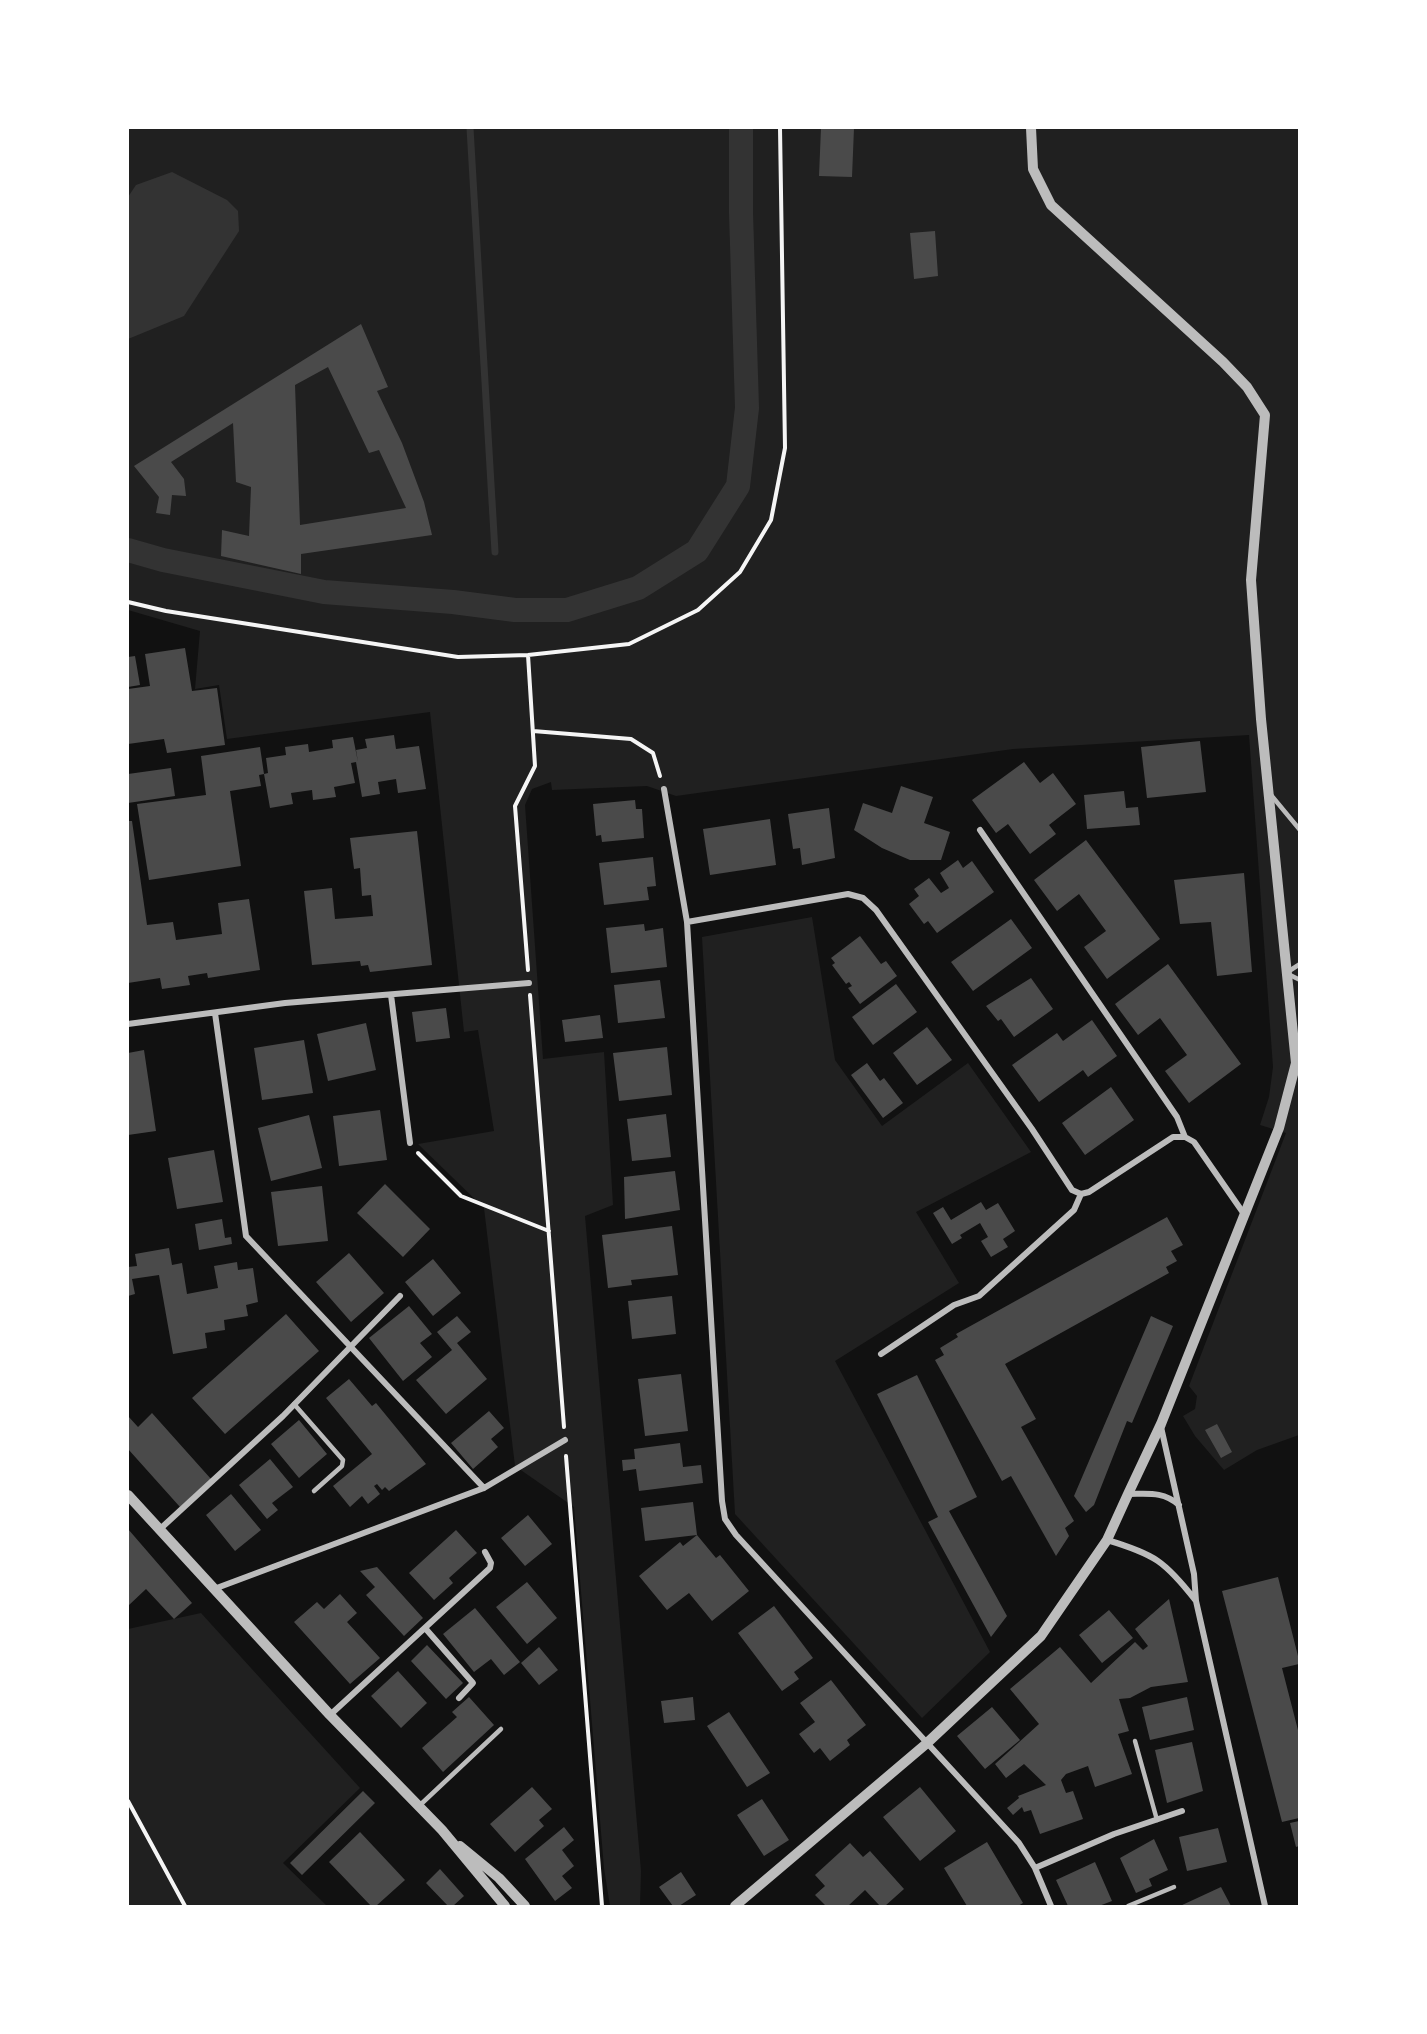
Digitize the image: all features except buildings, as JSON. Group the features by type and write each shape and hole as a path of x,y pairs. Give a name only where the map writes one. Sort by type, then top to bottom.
{"street":[{"path":"735,1906 926,1744 1041,1636 1107,1540 1161,1425 1245,1214 1279,1128 1298,1060 1286,973 1268,790 1251,580 1265,415 1247,387 1224,362 1051,205 1033,169 1032,128"},
{"path":"664,789 687,922 722,1501 725,1519 736,1535 1019,1843 1035,1868 1051,1906"},
{"path":"980,830 1177,1117 1185,1137"},
{"path":"687,922 848,894 863,898 876,910 1072,1190 1081,1194 1089,1192 1173,1137 1185,1137 1194,1142 1245,1214"},
{"path":"128,1024 391,994 529,983"},
{"path":"391,994 410,1143"},
{"path":"215,1013 246,1236 484,1488"},
{"path":"881,1354 954,1305 979,1296 1074,1210 1081,1194"},
{"path":"159,1530 294,1404 400,1296"},
{"path":"1161,1425 1194,1574 1196,1601 1265,1906"},
{"path":"214,1589 484,1488 565,1440"},
{"path":"1128,1494 1168,1496 1179,1505"},
{"path":"128,1495 330,1715 442,1830 505,1906"},
{"path":"1107,1540 1143,1551 1160,1560 1174,1573 1196,1601"},
{"path":"330,1715 490,1568 485,1552"},
{"path":"425,1628 473,1683 459,1698"},
{"path":"1035,1868 1114,1834 1182,1811"},
{"path":"442,1830 499,1878 525,1906"}],"lane":[{"path":"1268,790 1299,830"},
{"path":"1299,964 1286,973 1299,980"},
{"path":"294,1404 343,1460 342,1466 314,1491"},
{"path":"419,1806 501,1729"},
{"path":"1135,1742 1157,1820"},
{"path":"1128,1906 1174,1887"}],"path":[{"path":"128,602 166,611 458,657 528,655 629,644 698,610 740,572 771,520 784,448 780,128"},
{"path":"528,655 535,766 515,806 602,1906"},
{"path":"533,731 631,739 653,753 664,789"},
{"path":"410,1143 425,1162 461,1196 549,1231"},
{"path":"128,1801 185,1906"}],"shaded area":[{"path":"128,128 1299,128 1299,1435 1257,1450 1224,1470 1195,1436 1183,1416 1195,1409 1197,1396 1189,1386 1286,1133 1260,1125 1269,1097 1273,1067 1249,735 1013,749 676,796 647,786 552,790 551,782 532,789 525,805 543,1059 604,1052 613,1205 585,1216 641,1871 640,1906 610,1906 604,1868 574,1507 515,1466 484,1208 418,1144 494,1131 478,1030 464,1032 430,712 227,739 219,685 195,689 200,631 128,610"},
{"path":"172,172 227,200 238,211 239,231 184,316 128,339 128,197 136,185"},
{"path":"812,917 835,1060 882,1126 968,1063 1031,1152 916,1212 959,1283 835,1361 990,1652 922,1718 735,1514 702,937"},
{"path":"201,1613 360,1788 283,1863 327,1906 128,1906 128,1629"}],"waterway":[{"path":"470,128 495,552"},
{"path":"128,550 163,560 324,592 453,602 515,610 567,610 638,588 697,551 738,486 747,408 741,128"}]}
